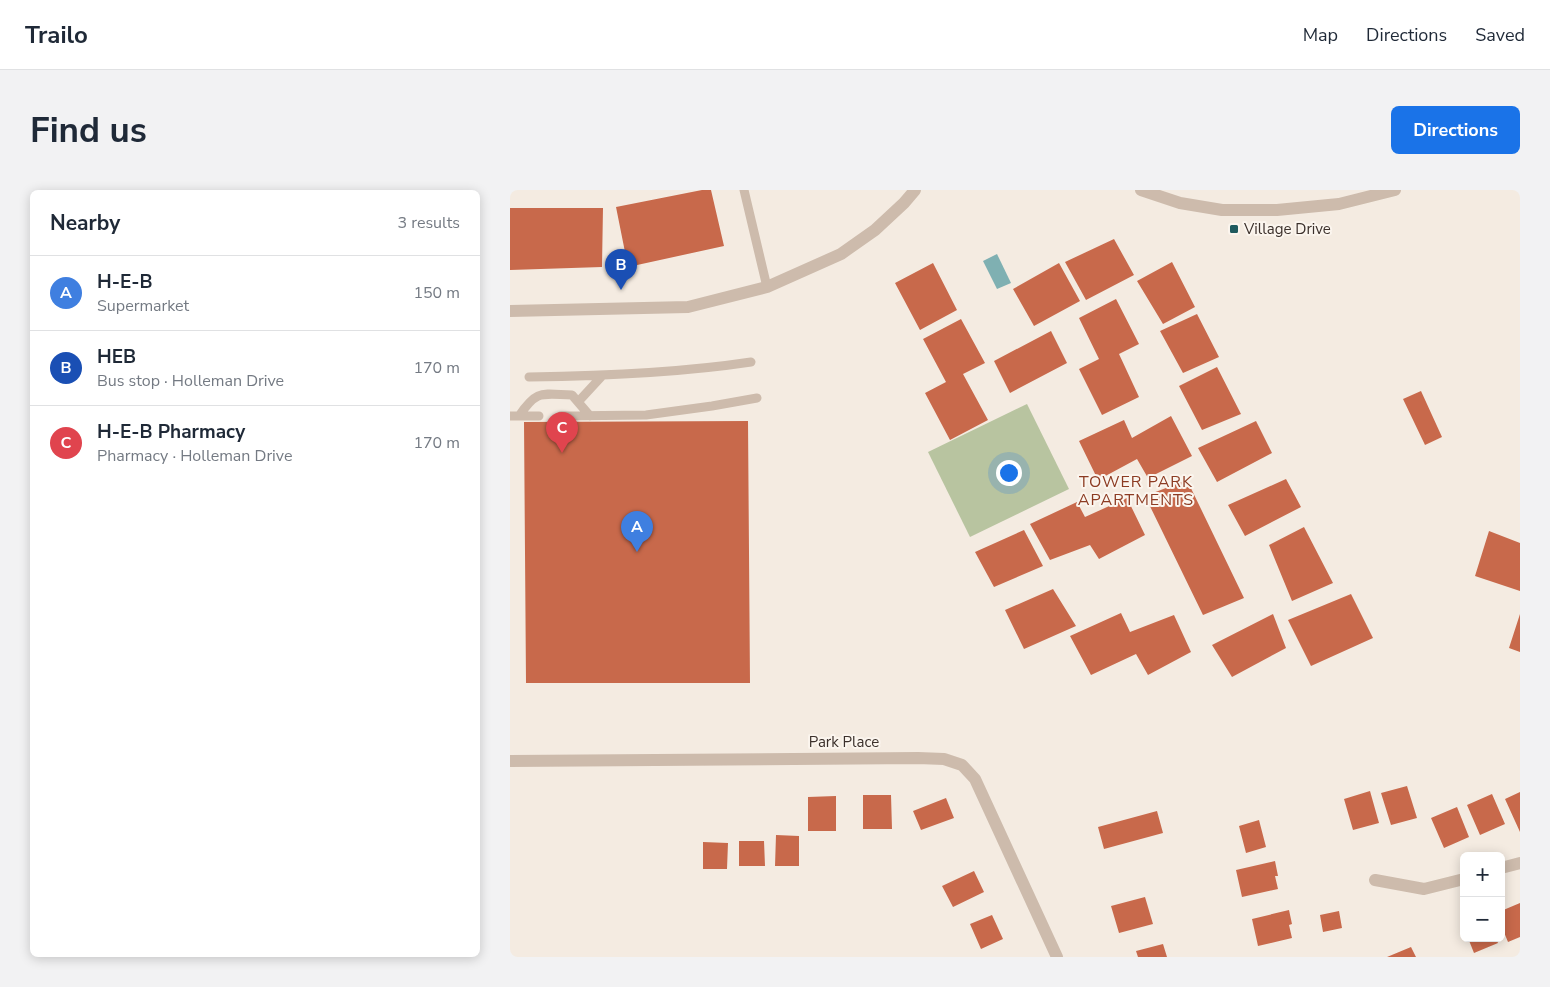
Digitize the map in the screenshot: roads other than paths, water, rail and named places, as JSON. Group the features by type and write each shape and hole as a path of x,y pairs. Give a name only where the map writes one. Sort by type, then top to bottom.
{"street":[{"path":"510,311 688,307 768,286 841,254 875,230 915,190"},
{"path":"1142,190 1180,203 1222,210 1277,210 1339,204 1395,190"},
{"name":"Park Place","path":"510,761 918,758 944,759 962,765 975,779 1057,957"},
{"path":"1505,867 1520,863"},
{"path":"1375,880 1424,890 1460,880"}],"lane":[{"path":"744,190 768,286"},
{"path":"530,377 602,376 707,369 751,362"},
{"path":"578,402 602,376"},
{"path":"515,416 536,395 572,395 590,416"},
{"path":"561,416 646,415 757,398"},
{"path":"515,416 539,416"}],"water":[{"path":"997,254 1011,283 997,289 983,261"}],"place":[{"name":"Village Drive","path":"1234,229"},
{"name":"HEB","path":"621,290"},
{"name":"H-E-B Pharmacy","path":"562,453"},
{"name":"H-E-B","path":"637,552"}],"district":[{"name":"TOWER PARK APARTMENTS","path":"1136,490"}]}
